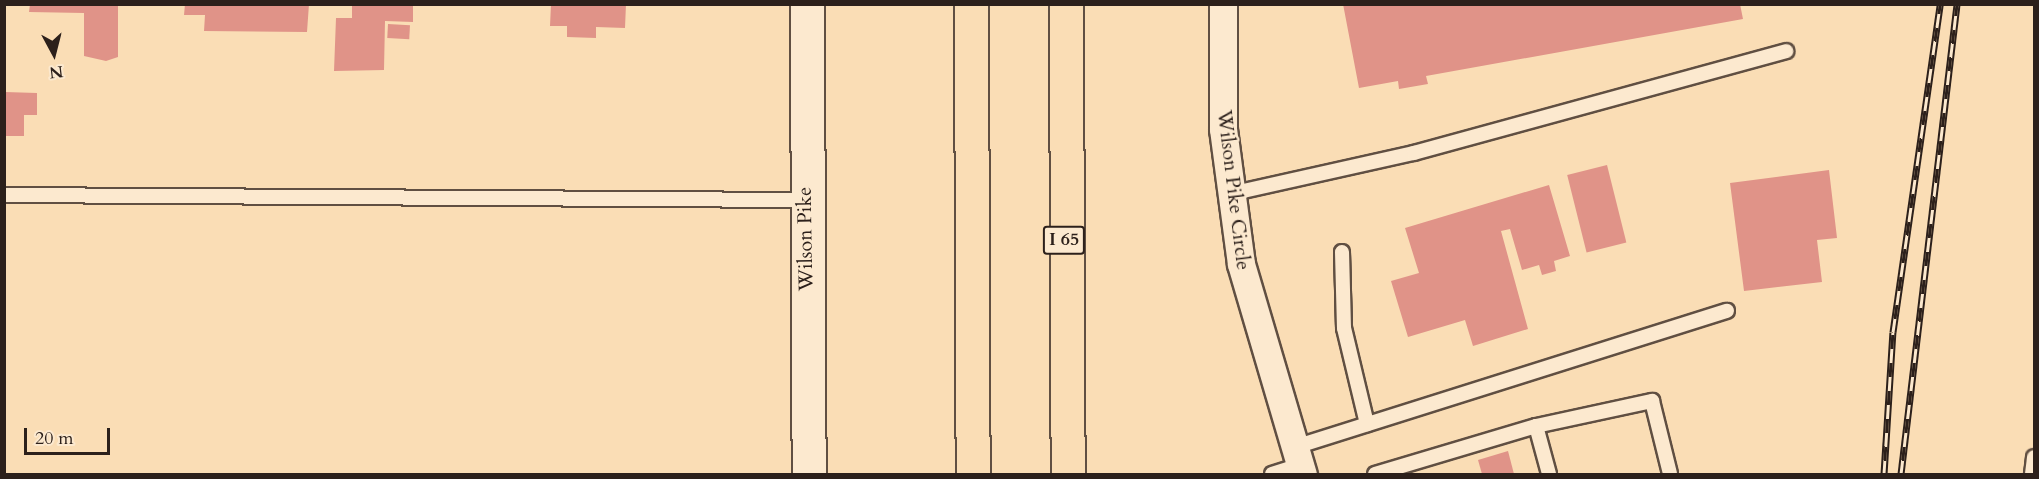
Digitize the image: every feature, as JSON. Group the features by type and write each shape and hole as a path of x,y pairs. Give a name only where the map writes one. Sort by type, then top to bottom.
{"highway":[{"path":"971,4 973,474"},
{"name":"I 65","path":"1066,4 1068,474"}],"main road":[{"name":"Wilson Pike","path":"807,4 804,200 809,474"}],"street":[{"name":"Wilson Pike Circle","path":"1223,4 1222,118 1230,194 1241,264 1299,462"}],"lane":[{"path":"1230,194 1414,153 1785,51"},
{"path":"4,195 804,200"},
{"path":"1342,252 1344,328 1367,424"},
{"path":"1272,474 1299,462 1367,424 1728,312"},
{"path":"1375,474 1536,426 1652,401 1670,474"},
{"path":"1536,426 1549,474"},
{"path":"2032,474 2034,457"}],"building":[{"path":"30,4 118,4 118,57 106,61 84,56 84,13 29,12"},
{"path":"185,4 309,4 307,32 204,31 205,15 184,15"},
{"path":"352,4 413,4 413,22 385,21 384,70 334,71 336,18 352,18"},
{"path":"551,4 626,4 625,28 596,27 596,38 567,37 567,26 550,26"},
{"path":"1343,4 1740,4 1743,19 1426,76 1428,84 1399,89 1398,81 1359,88"},
{"path":"388,24 410,25 409,39 387,38"},
{"path":"5,92 37,93 37,115 24,115 24,136 5,136"},
{"path":"1607,165 1626,243 1587,253 1567,175"},
{"path":"1829,170 1837,238 1817,240 1822,282 1744,291 1730,183"},
{"path":"1549,185 1570,256 1554,261 1556,271 1542,275 1539,265 1522,270 1510,229 1501,231 1528,329 1473,346 1465,320 1408,337 1391,281 1419,273 1405,228"},
{"path":"1508,451 1514,474 1482,474 1478,460"}],"railway":[{"path":"1884,474 1893,332 1940,4"},
{"path":"1901,474 1957,4"}]}
